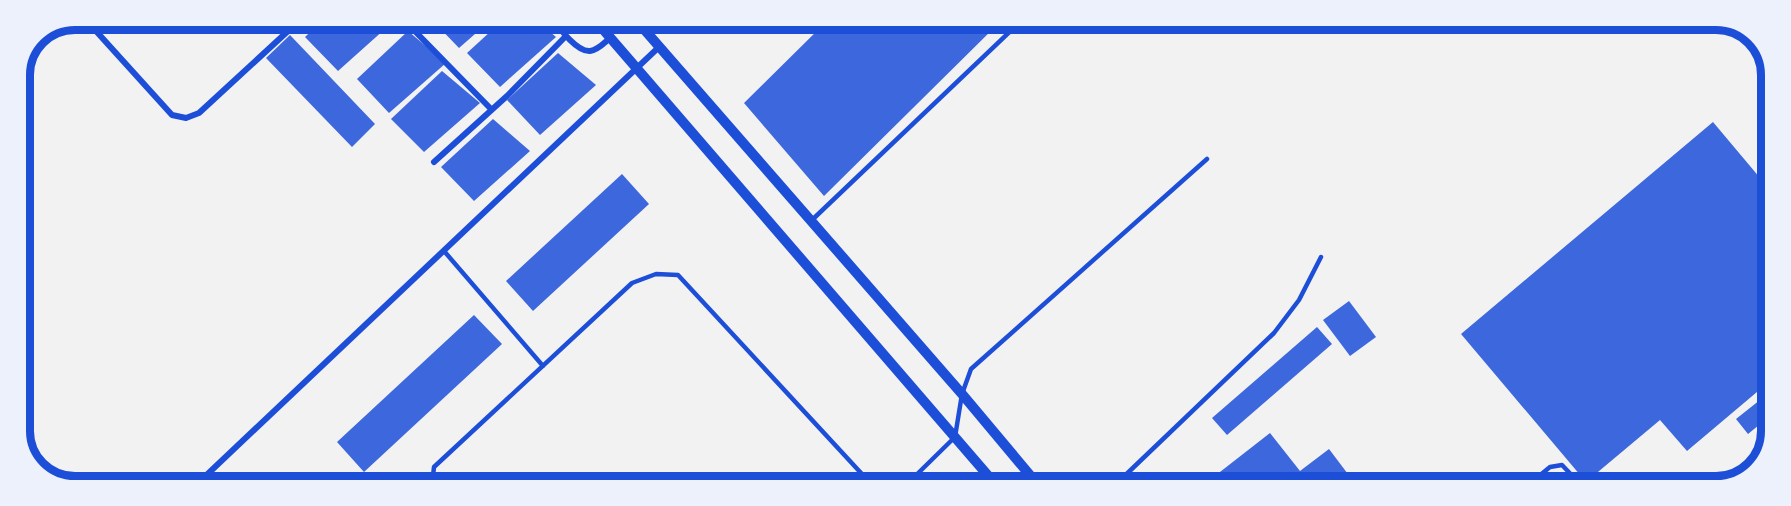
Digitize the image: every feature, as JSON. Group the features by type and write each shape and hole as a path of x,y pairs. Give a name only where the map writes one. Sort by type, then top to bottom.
{"street":[{"path":"95,30 172,115 186,118 199,113 289,30"},
{"path":"414,30 491,109"},
{"path":"562,30 584,51 600,48 610,38"},
{"path":"603,30 988,476"},
{"path":"645,30 1031,476"},
{"path":"434,162 507,96 566,36"},
{"path":"206,476 659,47"}],"lane":[{"path":"810,222 1012,30"},
{"path":"914,476 955,437 962,394 971,369 1207,159"},
{"path":"444,251 543,366"},
{"path":"1124,476 1274,333 1299,300 1321,257"},
{"path":"433,476 434,467 632,283 656,274 678,275 864,476"},
{"path":"1539,476 1550,467 1562,465 1572,476"}],"building":[{"path":"312,30 384,30 338,71 305,37"},
{"path":"442,30 480,30 459,48"},
{"path":"492,30 548,30 556,37 500,87 467,53"},
{"path":"818,30 992,30 824,196 744,103"},
{"path":"408,31 446,63 389,113 357,79"},
{"path":"290,35 375,124 352,147 266,58"},
{"path":"558,53 596,85 540,135 507,100"},
{"path":"442,71 480,103 424,152 391,119"},
{"path":"493,119 530,151 474,201 441,167"},
{"path":"1713,122 1761,179 1761,389 1687,451 1660,420 1593,476 1581,476 1461,334"},
{"path":"622,174 649,204 533,311 506,281"},
{"path":"1349,301 1376,337 1350,356 1323,320"},
{"path":"474,315 502,344 364,472 337,442"},
{"path":"1317,327 1332,344 1227,435 1212,418"},
{"path":"1761,399 1761,423 1748,434 1736,419"},
{"path":"1270,433 1300,471 1329,449 1349,476 1215,476"}]}
